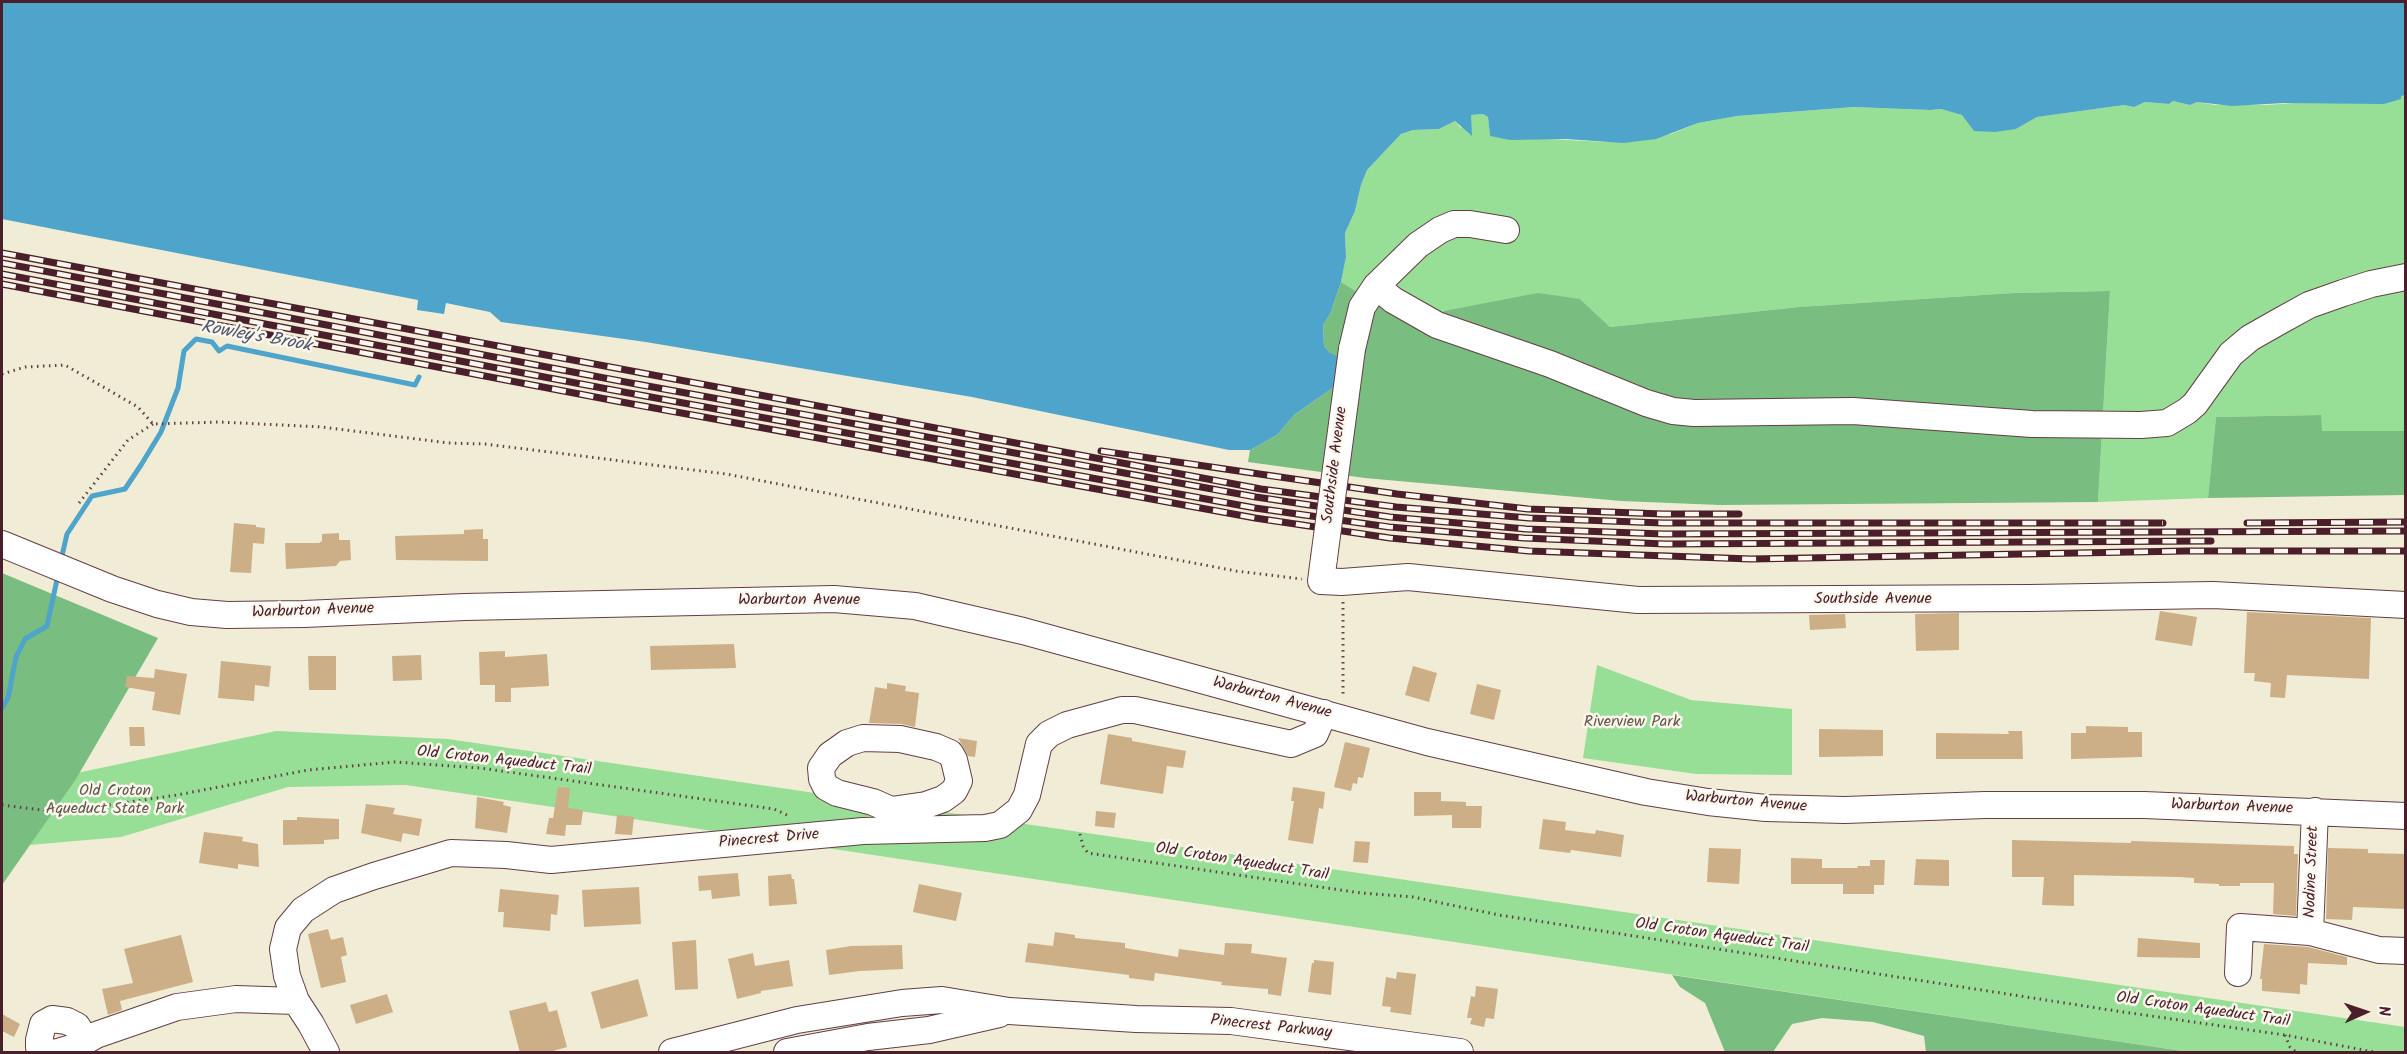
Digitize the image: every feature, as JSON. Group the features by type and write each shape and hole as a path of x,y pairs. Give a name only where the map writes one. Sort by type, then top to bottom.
{"street":[{"name":"Southside Avenue","path":"1506,230 1470,224 1454,224 1447,227 1418,245 1376,286 1362,307 1352,349 1329,574 1408,577 1638,600 2030,598 2213,594 2406,605"},
{"path":"1376,286 1393,300 1437,325 1550,363 1646,403 1673,411 1694,413 1853,411 2032,424 2141,425 2167,423 2187,411 2195,404 2231,354 2250,338 2280,321 2309,305 2343,293 2371,284 2406,277"},
{"name":"Warburton Avenue","path":"2,544 141,599 191,612 227,615 834,599 915,606 1023,631 1427,742 1646,792 1708,802 1845,810 1985,805 2144,805 2406,816"},
{"name":"Pinecrest Drive","path":"326,1053 296,1001 287,976 283,949 288,928 303,910 334,890 416,862 451,853 506,855 551,860 818,835 890,820 985,828 1000,825 1019,810 1027,795 1040,744 1049,734 1067,725 1122,710 1149,712 1291,744 1315,734 1324,713"},
{"path":"863,738 900,739 936,747 950,753 959,781 954,791 943,799 890,820 873,802 837,793 826,787 821,768 830,755 847,743 863,738"},
{"name":"Nodine Street","path":"2310,932 2315,811"},
{"name":"Nodine Street","path":"2238,973 2240,927 2310,932 2379,950 2406,951"},
{"path":"58,1053 96,1035 177,1007 236,999 296,1001"},
{"name":"Pinecrest Parkway","path":"672,1053 797,1020 902,1003 942,1000 1009,1011 1136,1019 1231,1021 1460,1053"},
{"name":"Pinecrest Parkway","path":"787,1053 868,1037 930,1030 1009,1011"},
{"path":"50,1053 39,1047 39,1040 43,1024 52,1019 67,1021 76,1026 86,1041"}],"path":[{"path":"2,374 25,367 65,365 138,407 153,424"},
{"path":"79,503 128,440 153,424 220,422 322,427 448,443 485,444 726,474 1236,571 1329,574"},
{"path":"1343,610 1343,694"},
{"name":"Old Croton Aqueduct Trail","path":"2,805 68,811 177,795 308,770 394,762 480,768 774,809 796,819 800,825 818,835"},
{"name":"Old Croton Aqueduct Trail","path":"1080,834 1083,846 1088,853 1361,893 1413,897 1499,915 2285,1035 2374,1053"},
{"path":"2285,1035 2290,1047 2296,1053"}],"green space":[{"path":"2405,95 2405,431 2321,431 2320,415 2216,417 2208,498 2098,502 2110,291 2013,293 1799,307 1610,327 1580,299 1444,311 1421,331 1341,282 1346,257 1345,233 1355,211 1367,170 1401,134 1413,130 1439,129 1455,121 1461,128 1471,115 1483,114 1488,117 1490,136 1605,142 1671,134 1698,123 1737,116 1854,107 1941,109 1962,115 1971,125 2016,129 2037,117 2124,105 2134,107 2145,102 2169,104 2173,101 2190,105 2197,102 2215,105 2266,105"},
{"path":"1341,282 1421,331 1444,311 1538,293 1580,299 1610,327 1799,307 2013,293 2110,291 2098,502 1720,505 1621,501 1365,478 1248,462 1250,450 1277,435 1294,415 1334,387 1330,353 1324,346 1323,325 1330,314"},
{"path":"2321,415 2322,431 2405,431 2405,495 2208,498 2216,417"},
{"path":"2,573 158,638 76,779 2,885"},
{"name":"Riverview Park","path":"1597,665 1691,700 1792,709 1792,775 1696,774 1583,758"},
{"name":"Old Croton Aqueduct State Park","path":"276,731 448,739 2405,1027 2405,1052 2189,1052 406,785 288,787 121,837 18,846 2,757 15,786"},
{"path":"1672,975 2189,1052 1926,1052 1924,1036 1873,1022 1822,1018 1792,1024 1773,1052 1725,1052 1705,1003 1680,987"}],"water":[{"path":"2,2 2405,2 2406,95 2401,96 2401,99 2384,104 2284,103 2232,106 2197,102 2190,105 2173,101 2169,104 2145,102 2134,107 2124,105 2037,117 2016,129 1995,132 1974,131 1962,115 1941,109 1854,107 1737,116 1698,123 1656,139 1623,143 1566,139 1510,140 1490,136 1488,117 1483,114 1471,115 1472,136 1455,121 1439,129 1413,130 1401,134 1367,170 1355,211 1345,233 1346,257 1341,282 1330,314 1323,325 1324,346 1338,357 1334,387 1294,415 1277,435 1250,450 1229,450 972,397 646,342 501,322 490,312 446,303 444,314 417,310 418,300 2,219"}],"building":[{"path":"234,523 265,528 264,544 253,543 251,573 230,572"},
{"path":"483,529 483,539 488,539 488,561 396,560 395,536 464,534 464,530"},
{"path":"339,533 339,540 350,540 351,560 340,561 336,566 286,569 285,543 319,543 322,541 322,534"},
{"path":"2160,611 2197,617 2192,646 2155,640"},
{"path":"2247,612 2371,618 2369,679 2287,675 2285,698 2270,697 2271,683 2254,681 2255,673 2244,673"},
{"path":"1959,613 1959,650 1916,651 1915,614"},
{"path":"1845,614 1846,628 1810,630 1809,615"},
{"path":"734,644 736,668 651,670 650,646"},
{"path":"505,651 505,657 547,654 549,686 511,688 511,702 495,702 495,685 480,685 479,652"},
{"path":"421,655 422,680 393,681 392,656"},
{"path":"308,656 336,656 336,690 309,690"},
{"path":"221,661 271,666 269,687 255,685 254,701 218,698"},
{"path":"1413,666 1437,673 1429,702 1405,695"},
{"path":"155,669 187,674 180,715 152,710 155,692 125,687 127,676 154,678"},
{"path":"887,683 906,686 905,691 919,693 915,727 869,723 875,687 887,689"},
{"path":"1477,684 1501,690 1494,720 1470,714"},
{"path":"2086,726 2128,727 2128,732 2142,732 2142,757 2071,759 2071,733 2086,733"},
{"path":"129,727 144,727 145,746 130,746"},
{"path":"1819,729 1883,730 1883,756 1819,757"},
{"path":"2008,731 2022,731 2023,759 1936,759 1936,733 2009,734"},
{"path":"1108,734 1186,751 1183,768 1167,766 1163,794 1100,784"},
{"path":"958,738 977,741 975,757 968,756"},
{"path":"1345,742 1370,748 1363,778 1358,777 1357,784 1353,783 1351,791 1334,787"},
{"path":"558,787 570,788 568,808 583,810 581,825 566,825 565,836 546,834 549,818 553,818"},
{"path":"1293,787 1325,792 1323,809 1319,808 1313,844 1288,840 1294,801 1291,801"},
{"path":"1414,792 1441,792 1441,801 1466,802 1466,806 1482,806 1481,828 1452,828 1452,815 1414,816"},
{"path":"477,797 504,802 503,805 511,807 507,833 475,828"},
{"path":"366,804 395,808 393,814 422,819 419,836 403,833 401,842 361,833"},
{"path":"1096,811 1116,813 1114,828 1095,826"},
{"path":"617,815 634,817 632,835 615,834"},
{"path":"297,817 339,819 339,839 324,840 324,844 283,845 283,820 297,820"},
{"path":"1543,819 1566,822 1565,830 1595,834 1596,830 1624,835 1621,857 1571,850 1570,853 1539,849"},
{"path":"204,832 243,837 242,841 258,844 259,867 238,864 238,869 199,863"},
{"path":"2012,840 2294,846 2294,854 2298,854 2296,916 2273,914 2274,883 2240,883 2240,886 2219,886 2219,884 2194,883 2194,878 2179,877 2074,875 2074,906 2042,905 2044,877 2012,877"},
{"path":"1355,841 1370,842 1368,863 1353,862"},
{"path":"1709,848 1741,849 1739,884 1707,882"},
{"path":"2328,848 2368,849 2368,853 2406,854 2406,909 2353,907 2352,920 2326,919"},
{"path":"1791,858 1822,859 1822,868 1858,868 1857,866 1870,866 1870,860 1885,860 1884,885 1874,885 1874,894 1843,894 1843,884 1791,884"},
{"path":"1916,859 1949,860 1949,886 1914,885"},
{"path":"738,873 740,896 712,899 711,890 699,891 698,876"},
{"path":"791,874 794,879 797,904 769,906 768,876"},
{"path":"919,884 962,893 956,921 913,912"},
{"path":"639,887 641,924 584,927 582,890"},
{"path":"500,889 559,895 557,915 551,914 550,931 503,927 504,912 498,912"},
{"path":"328,929 331,940 343,937 347,955 341,957 346,982 321,988 308,934"},
{"path":"1055,932 1075,935 1075,938 1125,943 1125,948 1178,957 1179,949 1224,955 1225,943 1252,944 1251,953 1287,958 1281,996 1268,994 1268,989 1221,985 1222,982 1155,973 1154,981 1129,978 1129,975 1025,962 1028,943 1053,946"},
{"path":"181,935 193,982 120,1001 122,1010 108,1015 102,989 133,983 124,949"},
{"path":"2138,938 2200,943 2200,958 2137,957"},
{"path":"696,940 698,989 675,990 672,942"},
{"path":"2264,944 2308,947 2347,957 2347,965 2308,963 2307,985 2300,984 2300,994 2262,991 2262,979 2260,979"},
{"path":"902,945 903,969 829,975 826,950 851,946"},
{"path":"753,953 755,966 789,960 793,986 761,991 761,993 737,999 728,959"},
{"path":"1314,960 1334,962 1331,995 1308,992"},
{"path":"1397,972 1416,974 1411,1015 1390,1012 1391,1007 1382,1006 1386,977 1396,979"},
{"path":"638,979 648,1016 601,1029 591,992"},
{"path":"1476,986 1498,989 1494,1019 1486,1018 1484,1027 1470,1024 1472,1018 1467,1018 1471,996 1475,997"},
{"path":"387,994 393,1012 356,1024 350,1005"},
{"path":"546,1002 549,1012 557,1010 567,1047 546,1053 520,1053 509,1011"},
{"path":"2,1014 20,1024 14,1037 2,1031"}],"waterway":[{"name":"Rowley's Brook","path":"61,560 67,534 92,496 125,489 141,465 161,432 178,388 184,351 196,339 212,342 219,351 227,346 415,385 419,377"},
{"name":"Rowley's Brook","path":"2,708 8,698 16,657 25,639 47,626 58,575"}],"railway":[{"path":"2,253 1261,489 1396,507 1529,518 1663,523 2163,523"},
{"path":"2,263 620,381 1256,497 1390,517 1526,529 1664,534 2406,531"},
{"path":"2,274 618,391 1255,508 1389,527 1524,538 1665,544 2211,541"},
{"path":"2,284 616,401 1255,518 1390,538 1529,551 1751,559 2186,551 2406,551"},
{"path":"1101,451 1397,494 1528,509 1663,514 1739,514"},
{"path":"2247,523 2406,522"}]}
